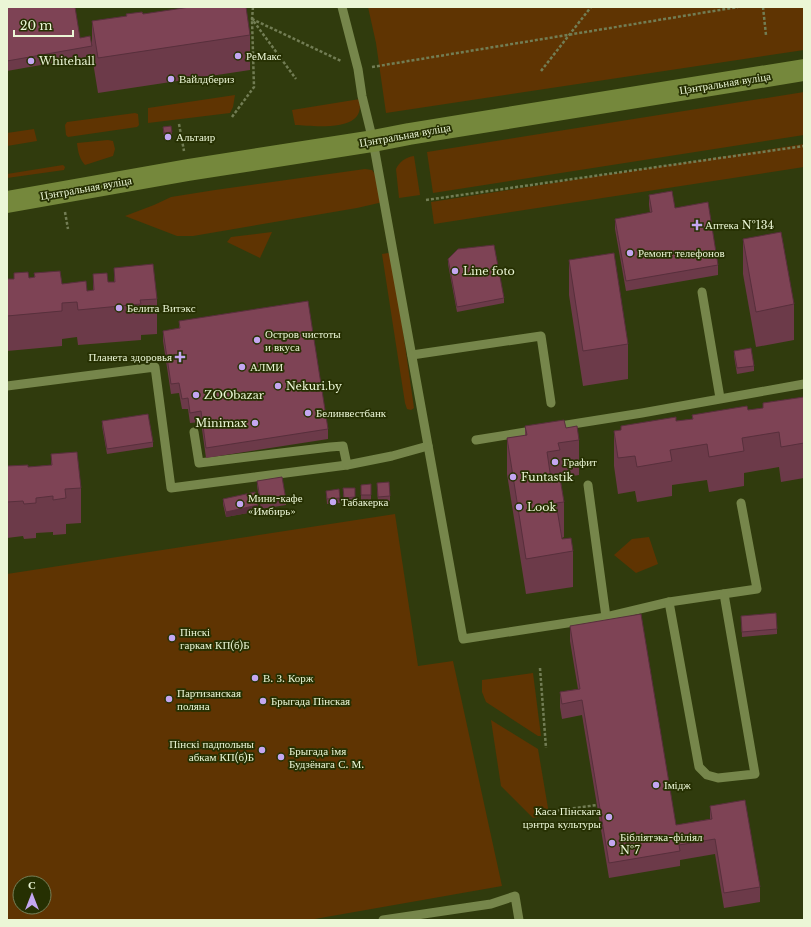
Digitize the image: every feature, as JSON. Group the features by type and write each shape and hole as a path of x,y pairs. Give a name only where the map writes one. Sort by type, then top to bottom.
{"main road":[{"name":"Цэнтральная вуліца","path":"7,202 188,170 804,70"}],"lane":[{"path":"342,7 358,69 362,96 373,141 463,639 606,617 669,602 757,589 741,503"},
{"path":"702,292 720,398"},
{"path":"412,355 541,336 551,403"},
{"path":"7,386 155,367 171,488 347,465 392,456 428,446"},
{"path":"476,440 642,413 804,384"},
{"path":"194,432 199,463 343,446 347,465"},
{"path":"588,485 606,617"},
{"path":"669,602 699,767 707,775 718,778 755,774 724,594"},
{"path":"383,920 491,904 515,896 519,920"}],"path":[{"path":"232,117 254,87 253,7"},
{"path":"541,71 591,7"},
{"path":"252,19 358,69 738,7"},
{"path":"763,7 766,35"},
{"path":"252,19 296,79"},
{"path":"179,124 188,170"},
{"path":"426,200 804,146"},
{"path":"540,668 546,748"},
{"path":"553,811 597,805"}],"shaded area":[{"path":"368,7 804,7 804,50 386,113 376,43"},
{"path":"804,92 804,135 433,193 427,152"},
{"path":"235,95 233,107 230,113 148,123 148,108"},
{"path":"360,99 360,110 358,115 349,122 334,126 295,125 292,110"},
{"path":"135,113 138,114 139,125 137,127 68,137 66,135 65,125 67,122"},
{"path":"34,129 37,141 7,146 7,133"},
{"path":"108,140 113,141 115,149 113,156 85,165 79,155 77,143"},
{"path":"804,144 804,167 434,224 431,202"},
{"path":"414,156 420,195 399,198 396,169 403,160"},
{"path":"63,165 65,167 64,170 7,178 7,174"},
{"path":"365,169 372,170 378,178 383,202 357,208 193,236 177,236 125,216 171,197"},
{"path":"272,232 260,258 227,242 231,237"},
{"path":"388,253 392,255 414,408 411,410 407,409 405,403 382,254"},
{"path":"395,514 418,666 453,661 502,886 309,920 7,920 7,574"},
{"path":"649,537 658,564 636,573 614,555 632,539"},
{"path":"533,673 541,736 538,736 486,702 482,692 482,680"},
{"path":"491,720 538,749 549,814 533,818 501,786"}],"building":[{"path":"7,7 75,7 80,38 90,36 92,46 7,61"},
{"path":"190,7 246,7 250,35 98,58 92,21 127,16 126,14 142,12 143,14"},
{"path":"171,126 172,132 164,133 163,127"},
{"path":"672,191 675,208 708,202 718,265 626,281 615,219 652,212 649,195"},
{"path":"781,232 794,304 756,312 743,239"},
{"path":"494,245 504,298 457,307 448,259 458,249"},
{"path":"614,253 628,344 583,351 569,260"},
{"path":"153,264 157,299 140,300 141,304 78,310 77,302 62,303 62,311 7,316 7,279 14,279 14,273 28,272 29,278 35,277 34,273 60,271 62,284 86,281 87,291 94,290 93,274 107,273 108,282 115,282 114,268"},
{"name":"АЛМИ","path":"308,301 328,429 206,448 201,411 190,413 188,398 182,399 179,383 171,384 163,331 180,328 179,321"},
{"path":"751,348 754,366 737,368 734,351"},
{"path":"804,397 804,443 781,447 779,432 742,438 744,451 709,457 707,444 670,450 672,461 637,467 635,456 618,458 614,431 621,430 621,426 676,417 676,421 693,419 692,415 747,406 748,410 763,408 763,403"},
{"path":"148,414 153,442 107,449 102,421"},
{"path":"564,420 566,428 577,426 579,440 558,443 560,450 547,452 551,479 560,478 564,502 556,503 562,539 571,538 573,551 526,559 507,438 527,435 525,426"},
{"path":"77,452 81,488 65,489 66,498 53,500 53,496 36,498 36,503 24,504 23,501 7,502 7,466 28,465 28,467 52,465 51,454"},
{"path":"282,477 286,500 261,504 257,481"},
{"path":"389,482 390,496 378,497 377,483"},
{"path":"371,484 371,495 361,495 361,485"},
{"path":"343,488 355,488 355,497 344,498"},
{"path":"339,489 340,498 327,499 326,491"},
{"path":"255,492 258,505 226,512 223,499"},
{"path":"776,613 777,629 742,632 741,616"},
{"path":"641,614 676,825 712,819 710,806 745,800 760,887 724,893 715,839 679,845 680,851 609,863 582,700 562,704 560,692 580,689 570,626"}],"place":[{"name":"РеМакс","path":"238,56"},
{"name":"Whitehall","path":"31,61"},
{"name":"Вайлдбериз","path":"171,79"},
{"name":"Альтаир","path":"168,137"},
{"name":"Аптека №134","path":"697,225"},
{"name":"Ремонт телефонов","path":"630,253"},
{"name":"Line foto","path":"455,271"},
{"name":"Белита Витэкс","path":"119,308"},
{"name":"Остров чистоты и вкуса","path":"257,340"},
{"name":"Планета здоровья","path":"180,357"},
{"name":"АЛМИ","path":"242,367"},
{"name":"Nekuri.by","path":"278,386"},
{"name":"ZOObazar","path":"196,395"},
{"name":"Белинвестбанк","path":"308,413"},
{"name":"Minimax","path":"255,423"},
{"name":"Графит","path":"555,462"},
{"name":"Funtastik","path":"513,477"},
{"name":"Табакерка","path":"333,502"},
{"name":"Мини-кафе «Имбирь»","path":"240,504"},
{"name":"Look","path":"519,507"},
{"name":"Пінскі гаркам КП(б)Б","path":"172,638"},
{"name":"В. З. Корж","path":"255,678"},
{"name":"Партизанская поляна","path":"169,699"},
{"name":"Брыгада Пінская","path":"263,701"},
{"name":"Пінскі падпольны абкам КП(б)Б","path":"262,750"},
{"name":"Брыгада імя Будзёнага С. М.","path":"281,757"},
{"name":"Імідж","path":"656,785"},
{"name":"Каса Пінскага цэнтра культуры","path":"609,817"},
{"name":"Бібліятэка-філіял №7","path":"612,843"}]}
